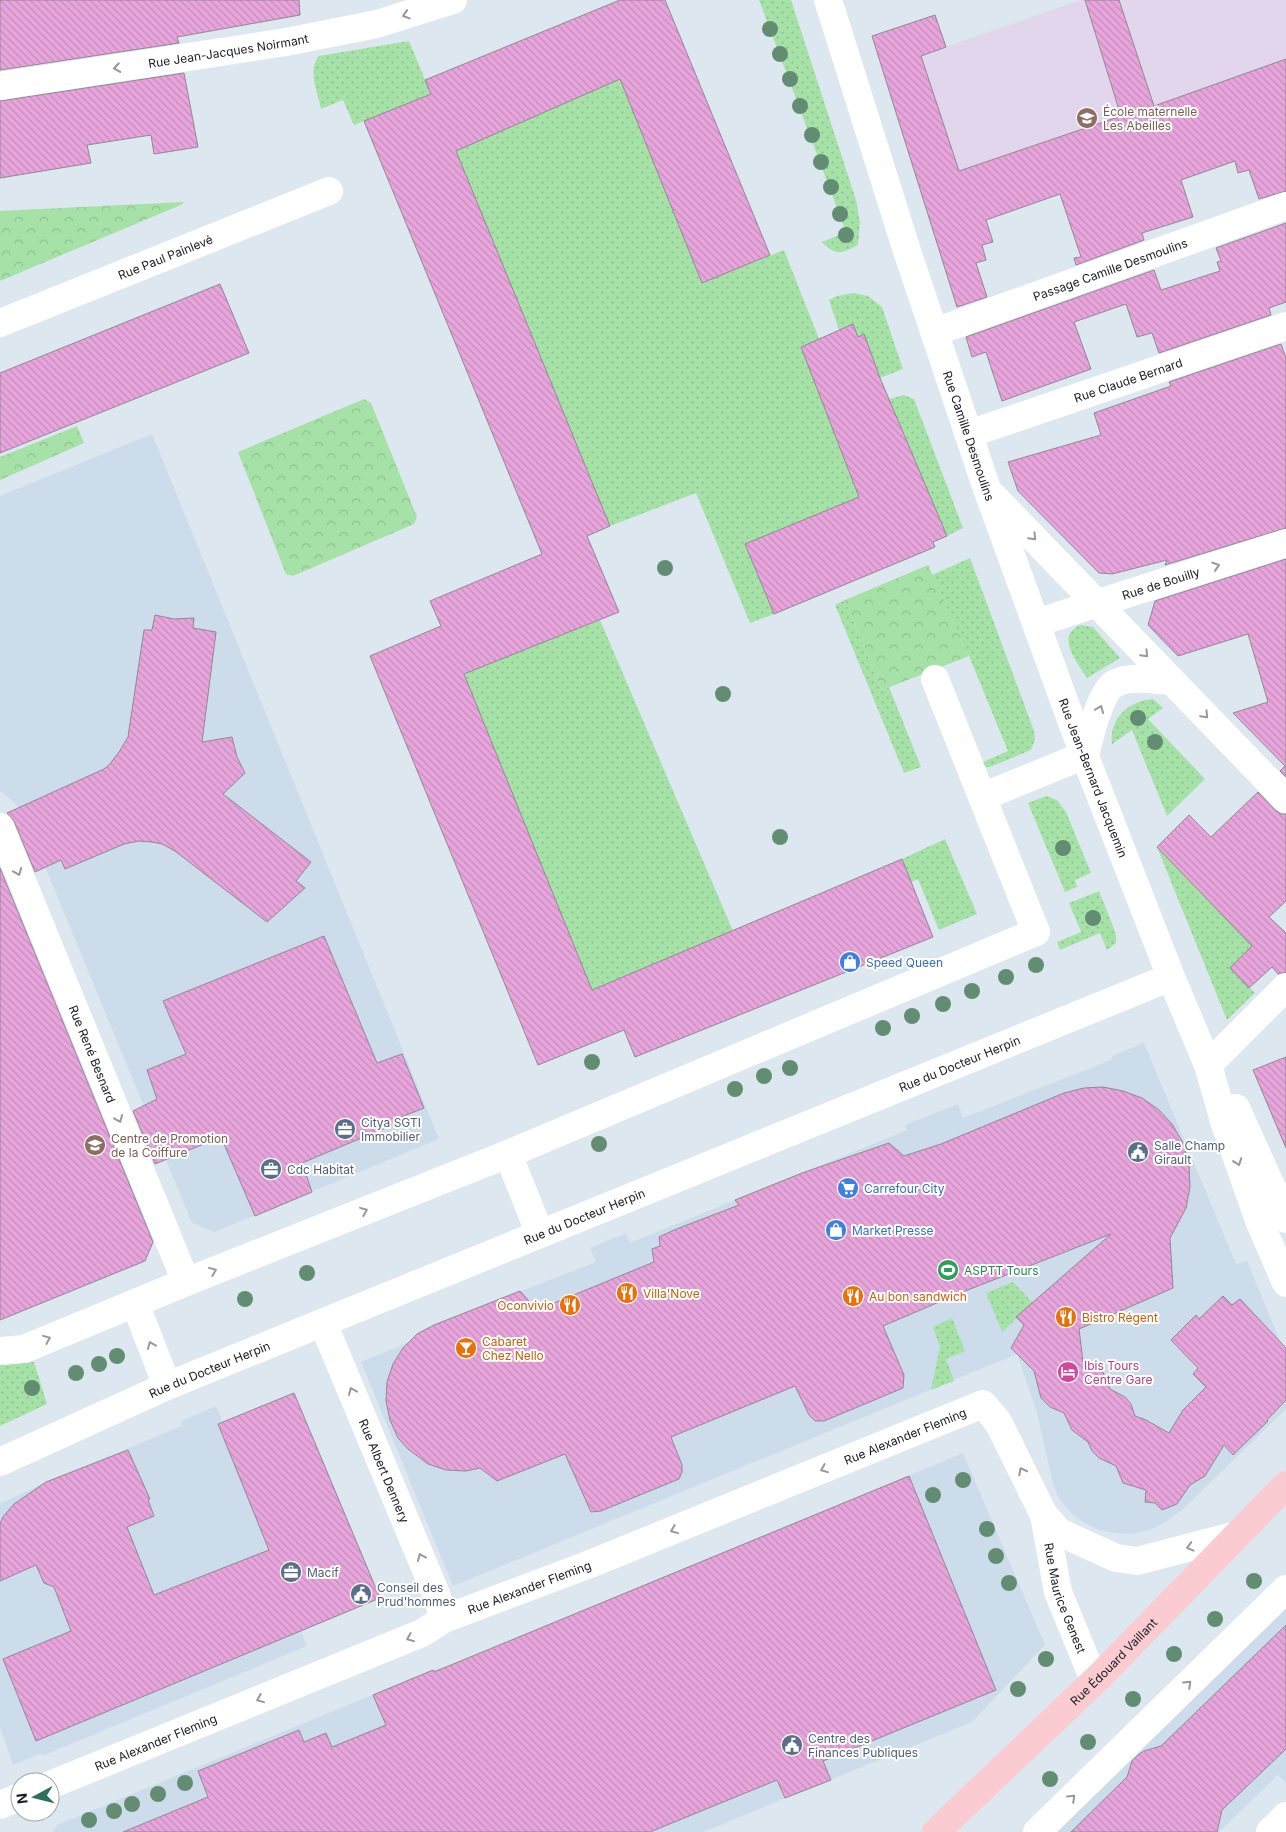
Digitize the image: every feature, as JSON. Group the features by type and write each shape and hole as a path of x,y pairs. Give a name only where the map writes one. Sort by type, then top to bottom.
{"main road":[{"name":"Rue Édouard Vaillant","path":"936,1832 1094,1680 1286,1485"}],"street":[{"name":"Rue Jean-Jacques Noirmant","path":"0,86 286,42 377,24 453,0"},
{"name":"Rue Camille Desmoulins","path":"828,0 907,251 987,489 1286,799"},
{"name":"Rue Paul Painlevé","path":"0,322 329,191"},
{"name":"Passage Camille Desmoulins","path":"935,332 1286,206"},
{"name":"Rue Claude Bernard","path":"969,434 1286,326"},
{"name":"Rue Jean-Bernard Jacquemin","path":"987,489 1085,755 1171,977 1208,1065 1224,1124 1260,1223 1286,1283"},
{"name":"Rue de Bouilly","path":"1036,623 1286,543"},
{"path":"982,798 1085,755 1093,724 1105,696 1114,684 1136,678 1171,681"},
{"path":"0,1352 24,1348 508,1154 1036,932 935,679"},
{"name":"Rue René Besnard","path":"0,826 186,1282"},
{"name":"Rue du Docteur Herpin","path":"0,1462 168,1386 1171,977"},
{"path":"1208,1065 1286,987"},
{"name":"Rue Jean-Bernard Jacquemin","path":"1208,1065 1231,1098 1286,1219"},
{"path":"508,1154 540,1234"},
{"path":"135,1303 168,1386"},
{"name":"Rue Albert Dennery","path":"322,1323 436,1594 444,1619"},
{"name":"Rue Alexander Fleming","path":"60,1781 422,1633 444,1619 600,1561 982,1404"},
{"name":"Rue Maurice Genest","path":"982,1404 998,1422 1044,1515 1059,1532 1116,1558 1137,1560 1238,1534"},
{"name":"Rue Maurice Genest","path":"1044,1515 1058,1592 1094,1680"},
{"path":"1037,1832 1286,1589"},
{"path":"1270,1832 1286,1816"}],"shaded area":[{"name":"École maternelle Les Abeilles","path":"1081,0 1286,0 1286,115 935,238 882,69"},
{"path":"152,434 439,1139 214,1232 192,1223 23,813 13,801 0,791 0,496"},
{"path":"1144,1043 1236,1264 1247,1261 1286,1355 1286,1409 1182,1510 1152,1529 1133,1534 1099,1530 1072,1514 1058,1497 1053,1483 1037,1413 1017,1354 453,1586 361,1362 409,1342 426,1328 596,1262 590,1248 626,1233 630,1243 907,1130 905,1125 958,1104 963,1118 1111,1060 1112,1056"},
{"name":"Macif","path":"294,1393 380,1598 301,1630 307,1646 42,1756 41,1753 13,1765 0,1727 0,1504 46,1482 182,1426 181,1421 216,1406 223,1422"},
{"path":"963,1453 1045,1645 972,1722 703,1832 53,1832 57,1825 433,1670 459,1662"},
{"path":"1286,1601 1286,1783 1278,1775 1219,1832 1048,1832"}],"green space":[{"path":"759,0 791,0 856,200 860,223 858,245 843,252 831,250 822,242 846,232"},
{"path":"409,41 431,94 354,125 343,100 321,109 314,74 314,68 319,56"},
{"path":"620,79 702,283 784,250 819,339 801,347 859,497 745,544 774,614 750,623 696,493 610,526 456,151"},
{"path":"183,202 183,204 0,281 0,211"},
{"path":"854,293 868,296 882,307 903,369 880,378 864,334 858,337 853,324 839,330 829,300 837,296"},
{"path":"904,395 914,399 963,528 947,536 889,399"},
{"path":"364,399 371,403 417,517 414,524 293,576 286,574 238,452"},
{"path":"77,426 84,443 0,480 0,457"},
{"path":"970,558 1034,731 1035,739 1031,750 990,767 984,767 983,762 1008,751 969,656 932,575"},
{"path":"928,565 969,656 882,690 845,600"},
{"path":"845,600 882,690 889,687 921,767 904,773 835,605"},
{"path":"600,620 733,931 592,990 464,674"},
{"path":"1081,625 1093,627 1120,658 1087,678 1070,650 1069,642 1069,635"},
{"path":"1153,699 1163,708 1148,719 1205,779 1167,816 1132,730 1112,744 1114,726 1122,712 1136,703"},
{"path":"1046,796 1057,800 1066,812 1091,873 1075,880 1077,887 1065,892 1028,803"},
{"path":"945,839 977,914 939,930 918,879 911,882 902,859"},
{"path":"1157,847 1252,946 1230,968 1255,993 1227,1020"},
{"path":"1099,891 1116,934 1116,943 1107,950 1100,933 1060,950 1057,942 1081,932 1069,903"},
{"path":"1013,1282 1033,1303 1002,1332 986,1293"},
{"path":"952,1318 965,1351 946,1359 954,1381 931,1390 940,1347 933,1327"},
{"path":"34,1362 47,1404 0,1426 0,1365"}],"building":[{"path":"0,0 299,0 300,15 177,37 179,43 0,70"},
{"path":"620,0 665,0 770,255 702,283 620,79 456,151 610,526 587,536 619,612 464,674 592,990 902,859 933,937 635,1057 624,1030 538,1065 370,656 441,626 430,601 542,554 364,121 431,94 425,80"},
{"path":"1085,0 1119,0 1154,106 1286,59 1286,191 1259,199 1249,170 1238,173 1235,161 1181,180 1193,217 1142,233 1144,240 1076,265 1074,258 1081,257 1060,194 986,220 993,242 982,245 986,260 976,263 987,297 957,307 872,36 935,15 946,47 921,56 959,171 1121,116"},
{"path":"184,73 198,147 154,154 151,135 87,145 91,163 0,178 0,101"},
{"path":"1286,223 1286,302 1269,308 1271,315 1159,353 1152,333 1137,337 1126,304 1074,322 1091,369 1002,401 986,352 972,357 966,337 1154,270 1161,290 1220,271 1217,262 1221,261 1216,248"},
{"path":"220,284 249,353 0,453 0,373"},
{"path":"853,324 858,337 864,334 880,378 947,536 933,542 935,547 774,614 745,544 859,497 801,347"},
{"path":"1281,344 1286,358 1286,528 1165,565 1167,560 1112,574 1099,573 1018,491 1008,462 1101,435 1094,413 1171,386 1169,382"},
{"path":"1286,559 1286,777 1280,771 1285,766 1233,713 1268,702 1248,634 1178,656 1148,625 1155,601"},
{"path":"155,615 174,619 194,618 193,628 216,632 202,742 232,737 237,757 245,773 223,794 311,862 296,881 305,888 267,922 175,851 162,844 139,841 124,844 65,869 61,860 35,872 14,821 7,813 104,769 119,752 128,737 144,630 152,630"},
{"path":"1258,792 1275,810 1281,814 1286,814 1286,901 1269,917 1286,933 1286,972 1278,974 1272,967 1249,988 1230,968 1252,946 1157,847 1189,815 1211,837"},
{"path":"0,868 153,1242 145,1261 0,1320"},
{"path":"324,936 377,1063 402,1054 424,1108 401,1117 402,1121 302,1163 312,1192 255,1216 221,1137 155,1164 133,1111 157,1099 147,1070 186,1054 163,1001"},
{"path":"1286,1057 1286,1148 1253,1070"},
{"path":"1103,1087 1123,1091 1142,1098 1158,1109 1172,1124 1183,1143 1189,1164 1190,1187 1186,1208 1170,1238 1173,1288 1079,1329 1083,1362 1103,1372 1110,1389 1125,1397 1131,1404 1135,1416 1169,1433 1183,1410 1206,1387 1193,1374 1198,1368 1171,1340 1196,1315 1199,1319 1223,1296 1232,1305 1240,1299 1286,1348 1286,1400 1268,1421 1233,1455 1224,1445 1205,1476 1190,1485 1177,1504 1162,1510 1155,1503 1145,1502 1146,1490 1123,1483 1116,1466 1099,1458 1092,1451 1088,1442 1072,1430 1064,1413 1050,1407 1041,1398 1034,1371 1011,1348 1024,1325 1016,1317 1111,1234 960,1293 883,1326 904,1375 903,1388 824,1421 815,1421 809,1415 795,1386 671,1437 682,1465 679,1479 601,1511 591,1512 565,1454 497,1481 480,1468 466,1471 446,1470 428,1464 408,1449 398,1438 390,1420 386,1401 387,1382 393,1364 403,1348 417,1334 434,1325 520,1291 537,1310 654,1262 652,1249 660,1246 659,1237 739,1205 735,1200 802,1173 889,1143 904,1156 941,1144 1064,1093 1084,1088"},
{"name":"Macif","path":"294,1393 380,1598 36,1741 3,1659 71,1631 54,1587 44,1583 36,1565 0,1581 0,1523 3,1517 14,1504 46,1482 128,1450 150,1499 148,1500 154,1516 127,1527 154,1595 269,1550 218,1424"},
{"path":"909,1476 996,1690 823,1761 831,1780 785,1798 777,1780 650,1832 123,1832 208,1797 198,1771 299,1730 304,1742 326,1733 332,1747 386,1725 373,1695 433,1670 434,1672"},
{"path":"1286,1625 1286,1749 1222,1810 1217,1832 1071,1832 1127,1777 1132,1761 1138,1755 1144,1751 1161,1746"}],"place":[{"name":"École maternelle Les Abeilles","path":"1087,118"},
{"name":"Speed Queen","path":"850,962"},
{"name":"Citya SGTI Immobilier","path":"345,1129"},
{"name":"Centre de Promotion de la Coiffure","path":"95,1145"},
{"name":"Salle Champ Girault","path":"1138,1152"},
{"name":"Cdc Habitat","path":"271,1169"},
{"name":"Carrefour City","path":"848,1188"},
{"name":"Market Presse","path":"836,1230"},
{"name":"ASPTT Tours","path":"948,1270"},
{"name":"Villa'Nove","path":"627,1293"},
{"name":"Au bon sandwich","path":"853,1296"},
{"name":"Oconvivio","path":"570,1305"},
{"name":"Bistro Régent","path":"1066,1317"},
{"name":"Cabaret Chez Nello","path":"466,1348"},
{"name":"Ibis Tours Centre Gare","path":"1068,1372"},
{"name":"Macif","path":"291,1572"},
{"name":"Conseil des Prud'hommes","path":"361,1594"},
{"name":"Centre des Finances Publiques","path":"792,1745"}]}
